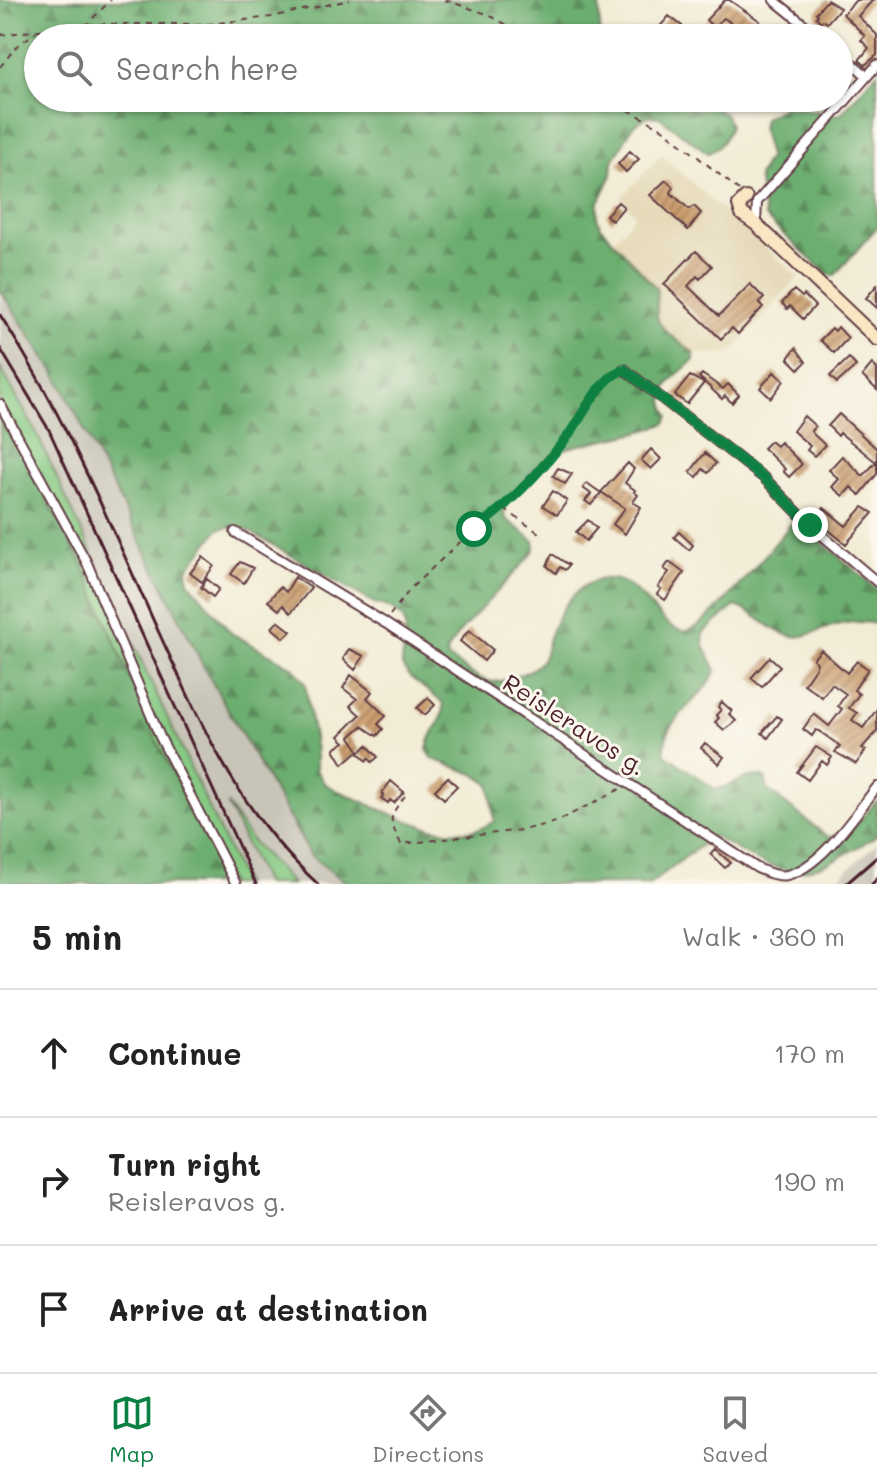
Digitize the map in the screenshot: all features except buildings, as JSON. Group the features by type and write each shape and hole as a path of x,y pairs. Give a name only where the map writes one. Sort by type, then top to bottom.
{"main road":[{"path":"752,200 742,201 742,214 877,339"}],"street":[{"path":"774,0 804,24"},
{"path":"853,64 867,76"},
{"path":"853,91 877,65"},
{"path":"756,224 752,200 834,112"},
{"path":"624,369 764,478 810,525 877,582"},
{"path":"0,404 87,563 160,737 236,884"},
{"name":"Reisleravos g.","path":"235,532 385,623 770,874 785,875 813,863 877,787"}],"path":[{"path":"87,24 111,0"},
{"path":"87,24 210,24 271,17 350,0"},
{"path":"445,0 487,14 505,24"},
{"path":"0,35 24,32"},
{"path":"0,67 24,41"},
{"path":"629,112 663,129 752,200"},
{"path":"385,623 411,588 474,529 504,509 567,437 602,387 624,369"},
{"path":"504,509 542,535"},
{"path":"405,796 390,820 401,844 522,830 556,822 630,784"}],"shaded area":[{"path":"661,155 798,277 731,353 694,353 660,324 656,313 659,300 613,241 635,215 621,198"},
{"path":"0,290 58,378 207,673 311,856 348,884 292,884 251,840 231,810 265,884 244,884 36,432 0,367"},
{"path":"877,843 877,884 829,884 842,875"}],"green space":[{"path":"0,0 599,0 600,24 24,24 24,112 721,112 726,115 730,126 727,135 719,146 708,153 659,117 648,116 633,126 613,161 612,175 598,204 597,218 601,227 656,288 658,321 694,353 694,360 665,390 665,406 669,416 666,423 568,448 553,454 532,470 506,504 504,512 505,518 534,541 535,547 457,635 447,657 473,674 495,682 530,670 543,658 556,620 571,598 590,583 607,579 621,581 664,621 687,631 696,627 724,601 792,523 802,525 877,589 877,624 849,622 805,636 793,636 776,630 735,606 703,633 704,646 716,670 703,691 676,719 666,741 665,754 715,789 746,778 765,778 768,790 828,837 848,834 877,801 877,834 828,863 794,871 759,861 713,836 650,884 348,884 311,856 207,673 58,378 0,290","holes":["219,529 245,529 374,603 388,607 403,619 402,666 409,676 443,703 441,718 430,737 427,750 433,759 474,774 490,785 494,821 477,829 459,832 438,829 395,816 324,783 316,770 305,683 293,667 231,633 189,582 187,570"]},
{"path":"877,72 877,227 835,275 828,275 765,217 758,176 769,156 762,130 764,118 774,112 840,115 853,112 853,100"},
{"path":"0,367 36,432 244,884 230,884 154,736 83,565 0,415"},
{"path":"0,415 83,565 154,736 230,884 0,884"},
{"path":"227,804 251,840 292,884 265,884"}],"railway":[{"path":"0,315 66,432 208,736 266,829 318,884"},
{"path":"0,348 49,430 256,884"},
{"path":"846,884 877,857"},
{"path":"872,884 877,879"}],"route":[{"path":"474,529 508,505 567,437 602,387 624,369 745,462 779,491 810,525"}]}
